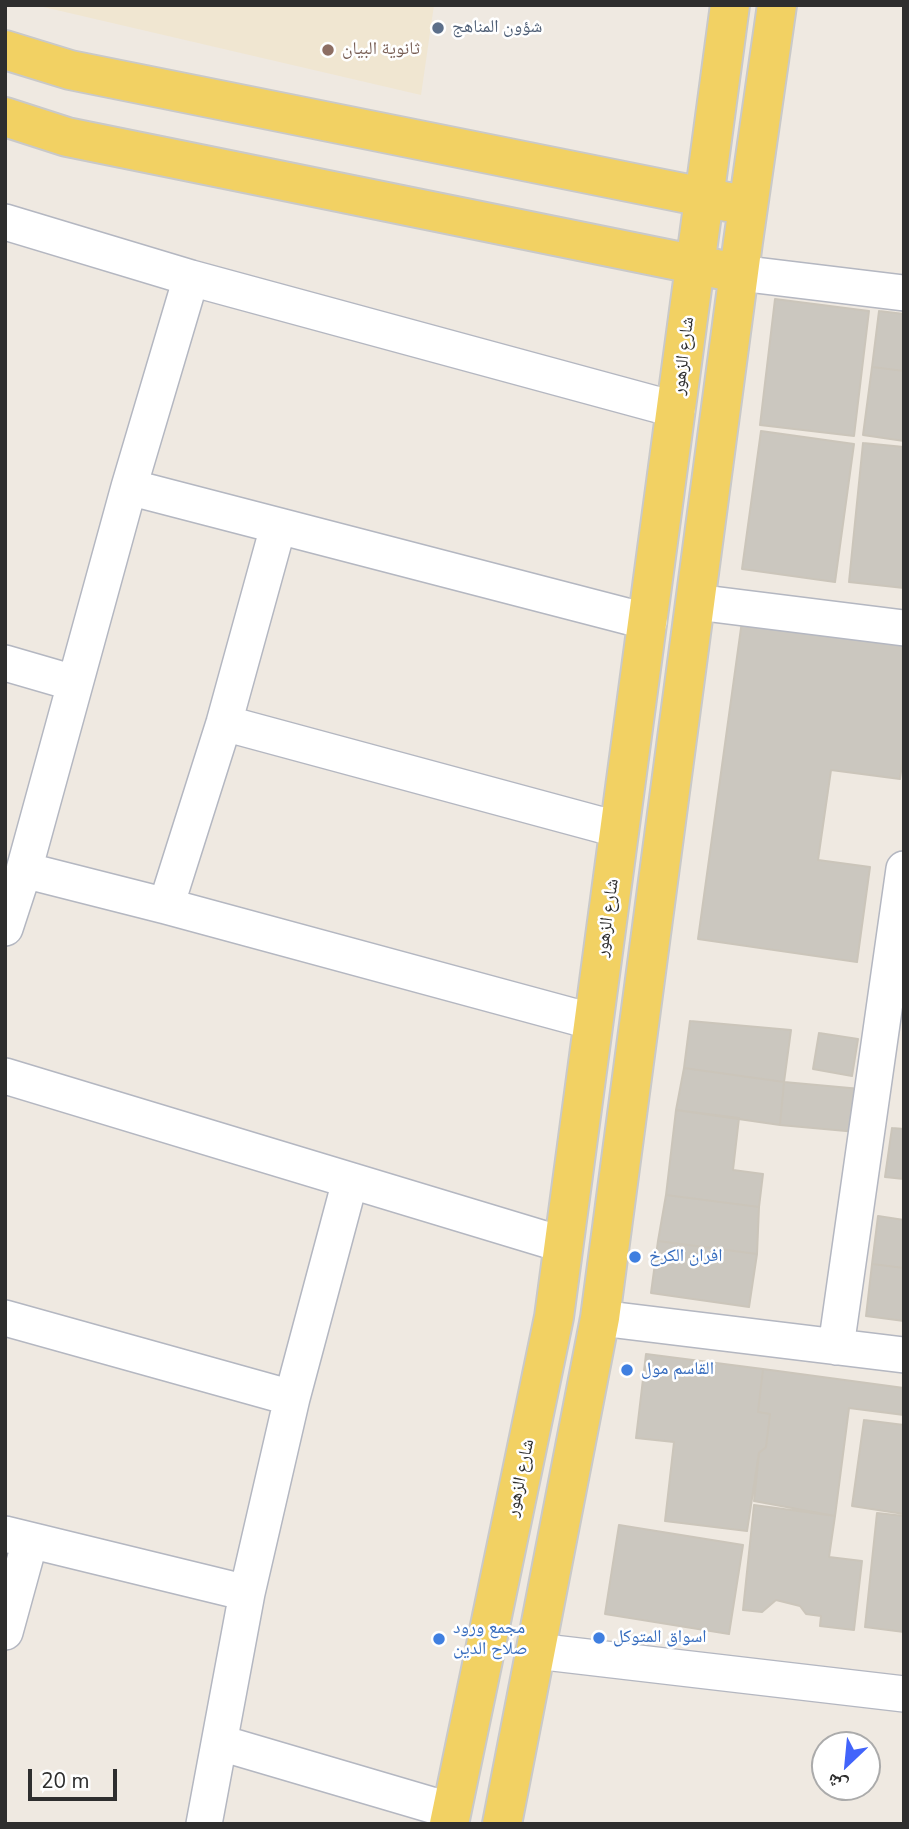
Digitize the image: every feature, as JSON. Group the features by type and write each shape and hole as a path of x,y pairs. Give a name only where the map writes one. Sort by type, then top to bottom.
{"main road":[{"name":"شارع الزهور","path":"451,1817 554,1317 730,5"},
{"path":"502,1824 600,1318 747,206 778,5"},
{"path":"5,50 71,70 747,206"},
{"path":"5,117 67,137 739,273"},
{"path":"592,1040 634,1067"}],"street":[{"path":"5,222 191,278 677,410"},
{"path":"739,273 904,293"},
{"path":"5,928 24,870 129,487 191,278"},
{"path":"129,487 649,622"},
{"path":"166,906 225,723 278,527"},
{"path":"695,601 904,628"},
{"path":"5,663 74,683"},
{"path":"225,723 620,830"},
{"path":"836,1347 904,869"},
{"path":"24,870 166,906 592,1040"},
{"path":"5,1076 564,1245"},
{"path":"204,1824 247,1593 292,1398 350,1181"},
{"path":"5,1318 292,1398"},
{"path":"600,1318 904,1355"},
{"path":"5,1632 18,1537 247,1593"},
{"path":"536,1651 904,1694"},
{"path":"220,1743 451,1817"}],"shaded area":[{"name":"ثانوية البيان","path":"35,5 434,5 421,95"}],"building":[{"path":"775,299 869,311 854,436 760,425"},
{"path":"879,311 904,314 904,371 872,367"},
{"path":"872,367 904,371 904,441 863,435"},
{"path":"761,431 854,444 835,582 742,569"},
{"path":"863,443 904,447 904,588 849,582"},
{"path":"742,621 904,643 904,749 900,779 831,770 818,860 870,867 857,962 698,939"},
{"path":"690,1021 791,1030 784,1082 684,1068"},
{"path":"819,1033 858,1039 852,1076 813,1069"},
{"path":"684,1068 784,1082 780,1125 676,1110"},
{"path":"784,1082 861,1089 857,1132 780,1125"},
{"path":"676,1110 739,1118 733,1170 763,1174 759,1207 666,1195"},
{"path":"892,1128 904,1129 904,1179 885,1177"},
{"path":"666,1195 759,1207 757,1254 658,1241"},
{"path":"878,1216 904,1220 904,1268 872,1264"},
{"path":"658,1241 757,1254 749,1307 651,1293"},
{"path":"872,1264 904,1268 904,1321 866,1316"},
{"path":"646,1354 763,1369 758,1412 770,1414 766,1447 759,1453 747,1531 665,1521 674,1442 636,1438"},
{"path":"763,1369 904,1388 904,1415 849,1408 835,1516 754,1501 759,1453 766,1447 770,1414 758,1412"},
{"path":"864,1420 904,1425 904,1514 852,1506"},
{"path":"754,1505 835,1516 829,1557 862,1561 854,1630 820,1626 821,1616 806,1614 800,1606 776,1600 762,1612 743,1610"},
{"path":"877,1513 904,1516 904,1632 865,1627"},
{"path":"619,1525 743,1545 729,1634 605,1614"}],"place":[{"name":"شؤون المناهج","path":"438,28"},
{"name":"ثانوية البيان","path":"328,50"},
{"name":"افران الكرخ","path":"635,1257"},
{"name":"القاسم مول","path":"627,1370"},
{"name":"اسواق المتوكل","path":"599,1638"},
{"name":"مجمع ورود صلاح الدين","path":"439,1639"}]}
